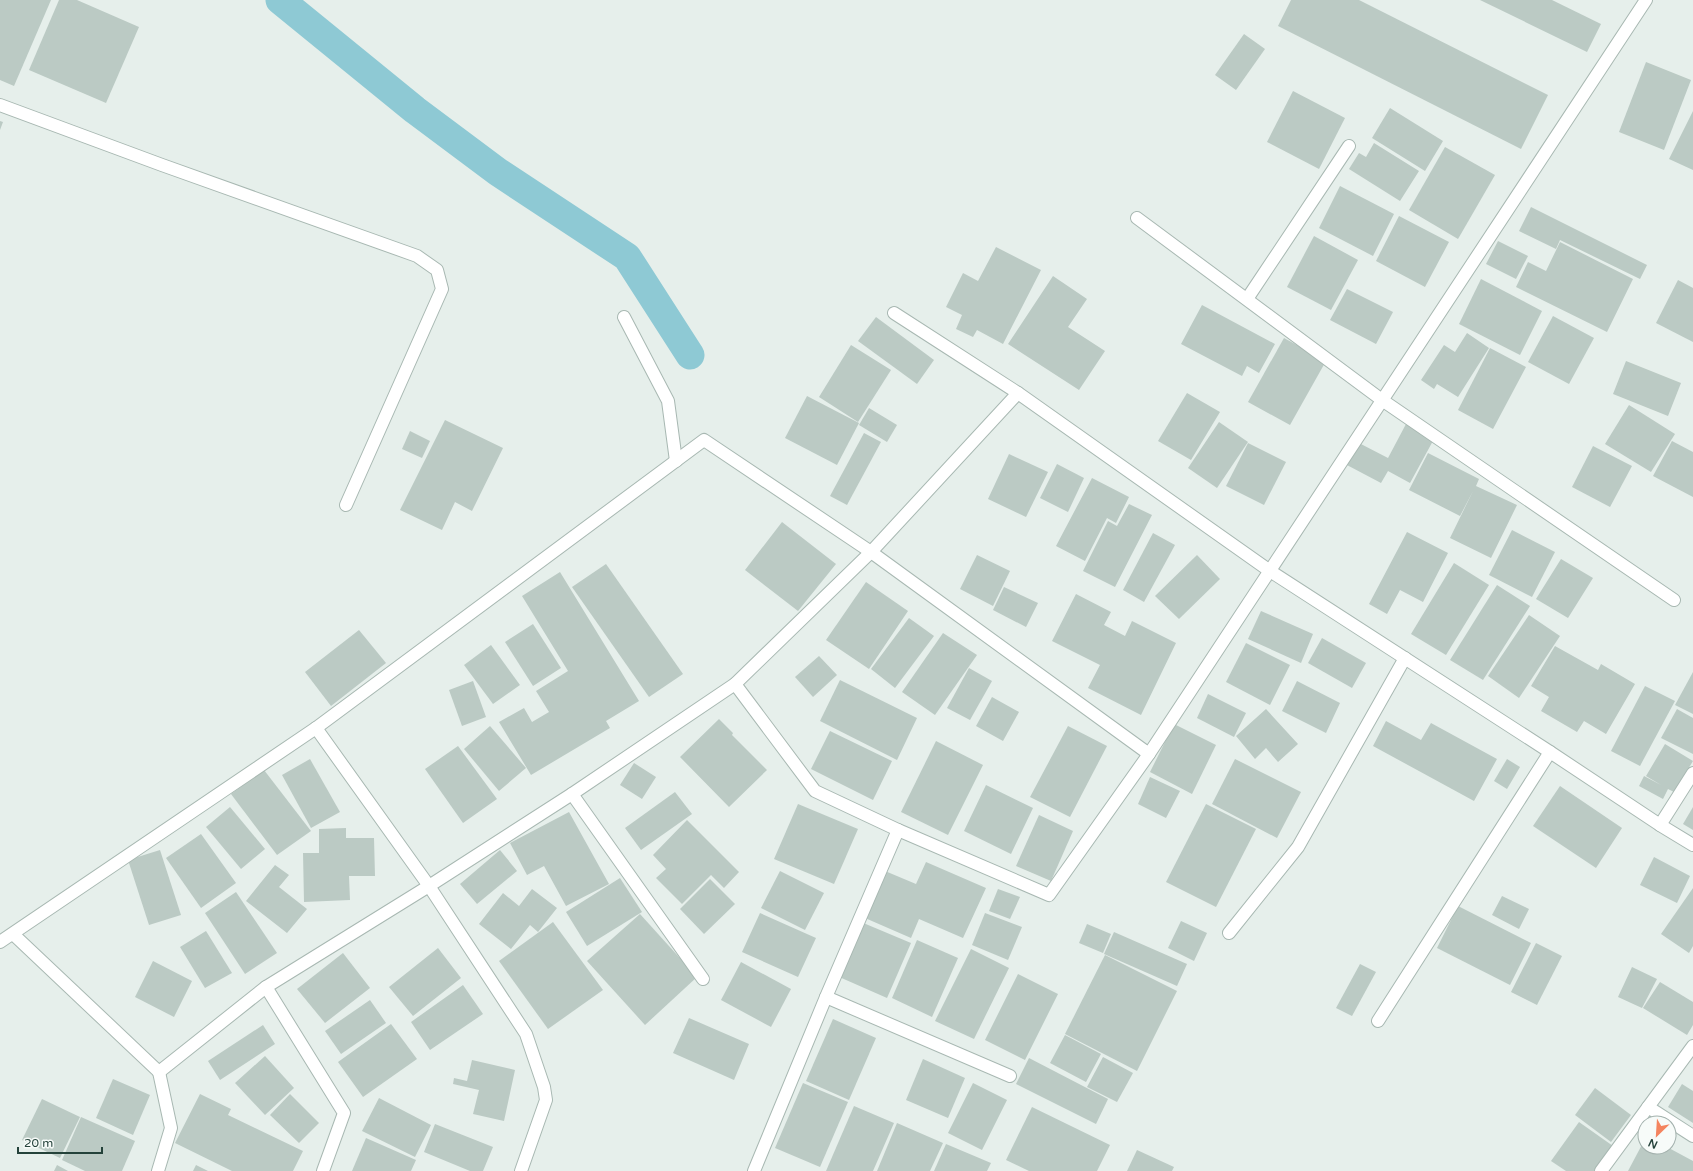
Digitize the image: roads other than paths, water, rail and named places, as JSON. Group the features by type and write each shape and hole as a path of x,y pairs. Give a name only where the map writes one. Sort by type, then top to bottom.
{"street":[{"path":"735,684 815,790 898,830 1049,895 1149,754 1646,0"},
{"path":"0,105 162,165 417,256 437,270 442,289 346,506"},
{"path":"1247,299 1349,146"},
{"path":"1138,218 1382,400 1674,600"},
{"path":"894,313 1018,393 1270,571 1693,845"},
{"path":"624,317 668,401 676,461"},
{"path":"159,1072 266,987 429,886 572,794 735,684 871,552 1018,393"},
{"path":"0,942 316,728 704,440 871,552 1149,754"},
{"path":"1229,933 1298,847 1405,658"},
{"path":"316,728 429,886 526,1034 544,1086 545,1105 521,1171"},
{"path":"1378,1021 1550,752"},
{"path":"1660,825 1693,772"},
{"path":"572,794 703,979"},
{"path":"758,1170 826,997 898,830"},
{"path":"13,934 159,1072 171,1128 158,1171"},
{"path":"266,987 344,1113 323,1171"},
{"path":"826,997 1010,1076"},
{"path":"1602,1171 1693,1046"},
{"path":"1648,1106 1693,1136"}],"waterway":[{"path":"280,0 415,110 498,172 627,257 690,355"}]}
